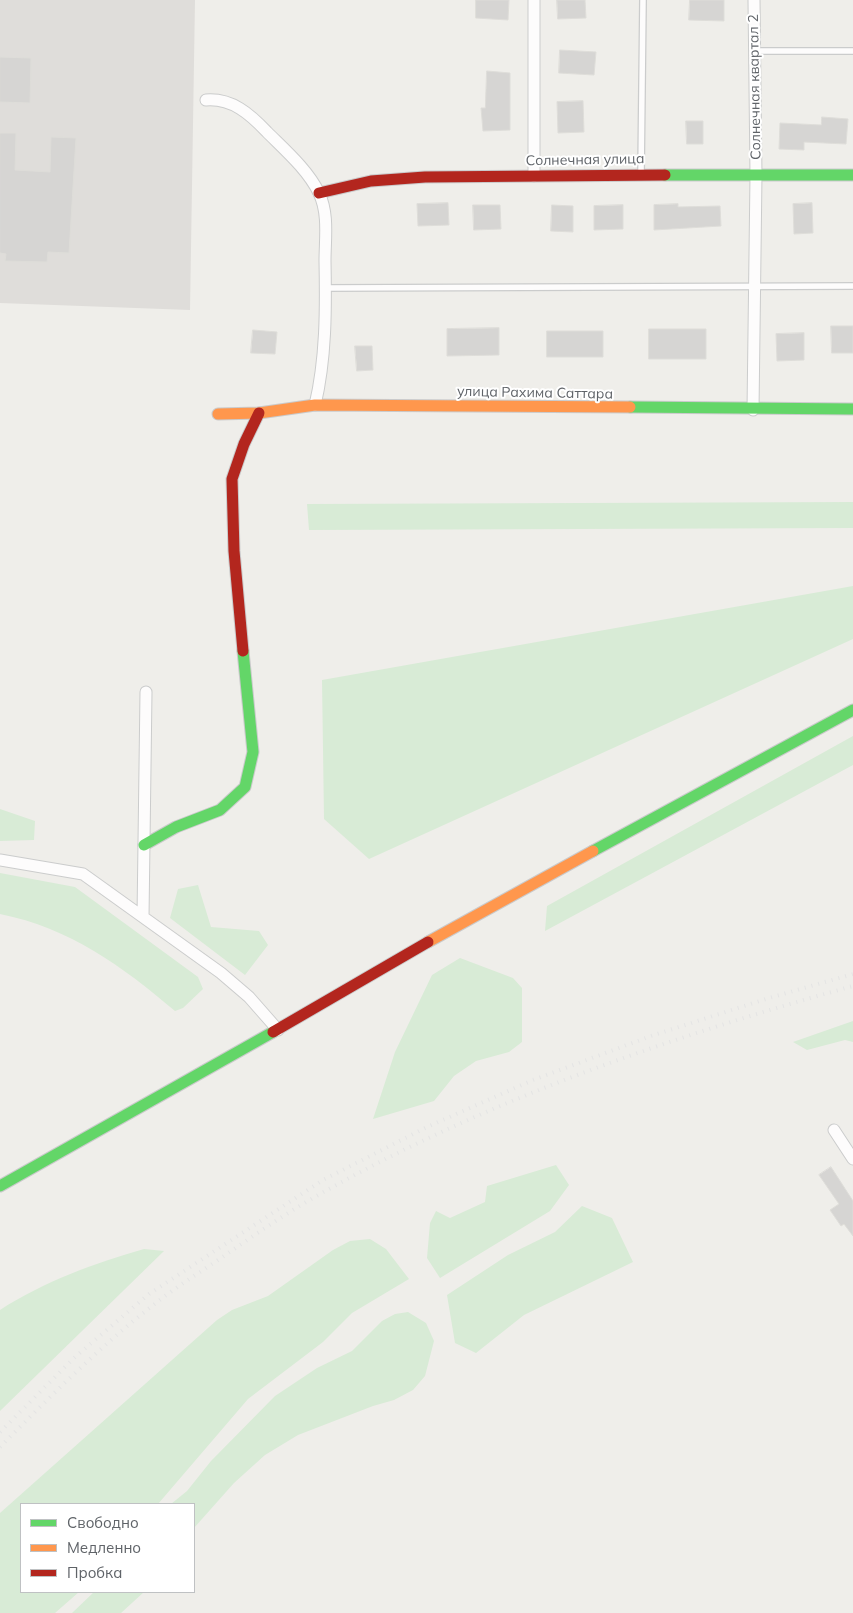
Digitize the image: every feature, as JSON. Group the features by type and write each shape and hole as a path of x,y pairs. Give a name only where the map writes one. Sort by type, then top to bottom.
{"street":[{"path":"534,0 534,176"},
{"name":"Солнечная квартал 2","path":"753,410 756,175 754,0"},
{"path":"206,100 218,99 233,104 249,114 298,166 319,193 325,210 326,288 320,373 315,405"},
{"name":"Солнечная улица","path":"319,193 336,187 416,176 853,175"},
{"name":"улица Рахима Саттара","path":"218,414 259,413 315,405 753,410 853,409"},
{"path":"144,845 176,827 220,810 245,787 253,752 234,551 232,479 244,444 259,413"},
{"path":"143,917 146,692"},
{"path":"0,1186 278,1030 466,920 853,710"},
{"path":"0,860 83,874 221,973 249,997 278,1030"},
{"path":"834,1130 853,1159"}],"lane":[{"path":"641,174 643,0"},
{"path":"755,51 853,51"},
{"path":"326,288 853,286"}],"shaded area":[{"path":"0,0 195,0 190,310 0,303"}],"green space":[{"path":"853,502 853,528 309,530 307,504"},
{"path":"853,586 853,639 369,859 324,819 322,680"},
{"path":"853,736 853,765 545,931 547,906"},
{"path":"0,809 35,821 34,840 0,841"},
{"path":"0,873 75,887 198,977 203,989 183,1008 175,1011 115,964 94,951 49,929 25,920 0,914"},
{"path":"198,885 211,927 259,931 268,945 245,975 170,918 178,889"},
{"path":"460,958 513,978 522,988 522,1042 509,1052 476,1061 454,1076 434,1101 373,1119 395,1052 432,975"},
{"path":"853,1021 853,1042 845,1040 807,1050 793,1042"},
{"path":"556,1165 569,1185 550,1211 440,1278 427,1258 430,1223 436,1211 450,1218 485,1202 487,1186"},
{"path":"582,1206 612,1218 633,1262 524,1315 476,1353 455,1343 447,1295 508,1255 555,1232"},
{"path":"370,1239 386,1249 409,1279 352,1313 323,1342 248,1399 159,1503 20,1503 20,1593 78,1593 55,1613 0,1613 0,1513 217,1320 232,1310 268,1296 333,1250 350,1241"},
{"path":"144,1249 164,1251 0,1411 0,1310 70,1274"},
{"path":"408,1312 426,1323 434,1341 425,1376 413,1390 394,1400 373,1406 298,1435 265,1455 234,1483 195,1527 195,1503 172,1503 187,1491 211,1461 275,1396 317,1368 352,1351 382,1321 395,1314"},
{"path":"93,1593 143,1593 121,1613 72,1613"}],"building":[{"path":"476,0 509,0 508,20 476,18"},
{"path":"557,0 585,0 586,18 558,19"},
{"path":"690,0 724,0 724,21 689,20"},
{"path":"560,50 596,52 594,75 559,73"},
{"path":"0,57 31,58 30,103 0,102"},
{"path":"487,71 510,73 510,130 483,131 481,108 485,108"},
{"path":"583,101 584,132 558,133 557,102"},
{"path":"822,117 848,119 846,144 804,142 804,150 779,149 780,123 821,125"},
{"path":"686,121 703,121 703,144 687,144"},
{"path":"0,133 16,133 15,170 50,172 51,137 76,138 69,253 48,252 47,262 5,261 6,254 0,253"},
{"path":"448,203 449,225 418,226 417,204"},
{"path":"812,203 813,233 794,234 793,204"},
{"path":"678,204 678,207 720,206 721,226 654,230 654,205"},
{"path":"473,205 500,205 501,229 474,230"},
{"path":"552,205 573,206 573,232 551,231"},
{"path":"623,205 623,229 594,230 594,206"},
{"path":"831,326 853,326 853,353 832,353"},
{"path":"499,328 499,355 447,356 447,329"},
{"path":"649,329 706,329 706,359 649,359"},
{"path":"253,330 277,332 275,354 251,353"},
{"path":"547,331 603,331 603,357 547,357"},
{"path":"804,333 804,360 777,361 776,334"},
{"path":"355,346 372,346 373,370 357,371"},
{"path":"831,1167 853,1201 853,1236 844,1224 841,1226 830,1210 839,1204 819,1175"}],"railway":[{"path":"0,1432 75,1357 149,1294 323,1180 427,1127 533,1080 651,1036 769,998 853,974"},
{"path":"0,1447 95,1354 135,1319 274,1222 329,1189 391,1156 455,1126 585,1072 718,1026 853,986"}],"traffic: fast":[{"path":"665,175 853,175"},
{"path":"630,407 853,409"},
{"path":"144,845 176,827 220,810 245,787 253,752 243,651"},
{"path":"593,851 853,710"},
{"path":"0,1186 273,1032"}],"traffic: slow":[{"path":"218,414 259,413 315,405 630,407"},
{"path":"428,942 593,851"}],"traffic: jam":[{"path":"319,193 371,181 425,177 665,175"},
{"path":"243,651 234,551 232,479 244,444 259,413"},
{"path":"273,1032 428,942"}]}
